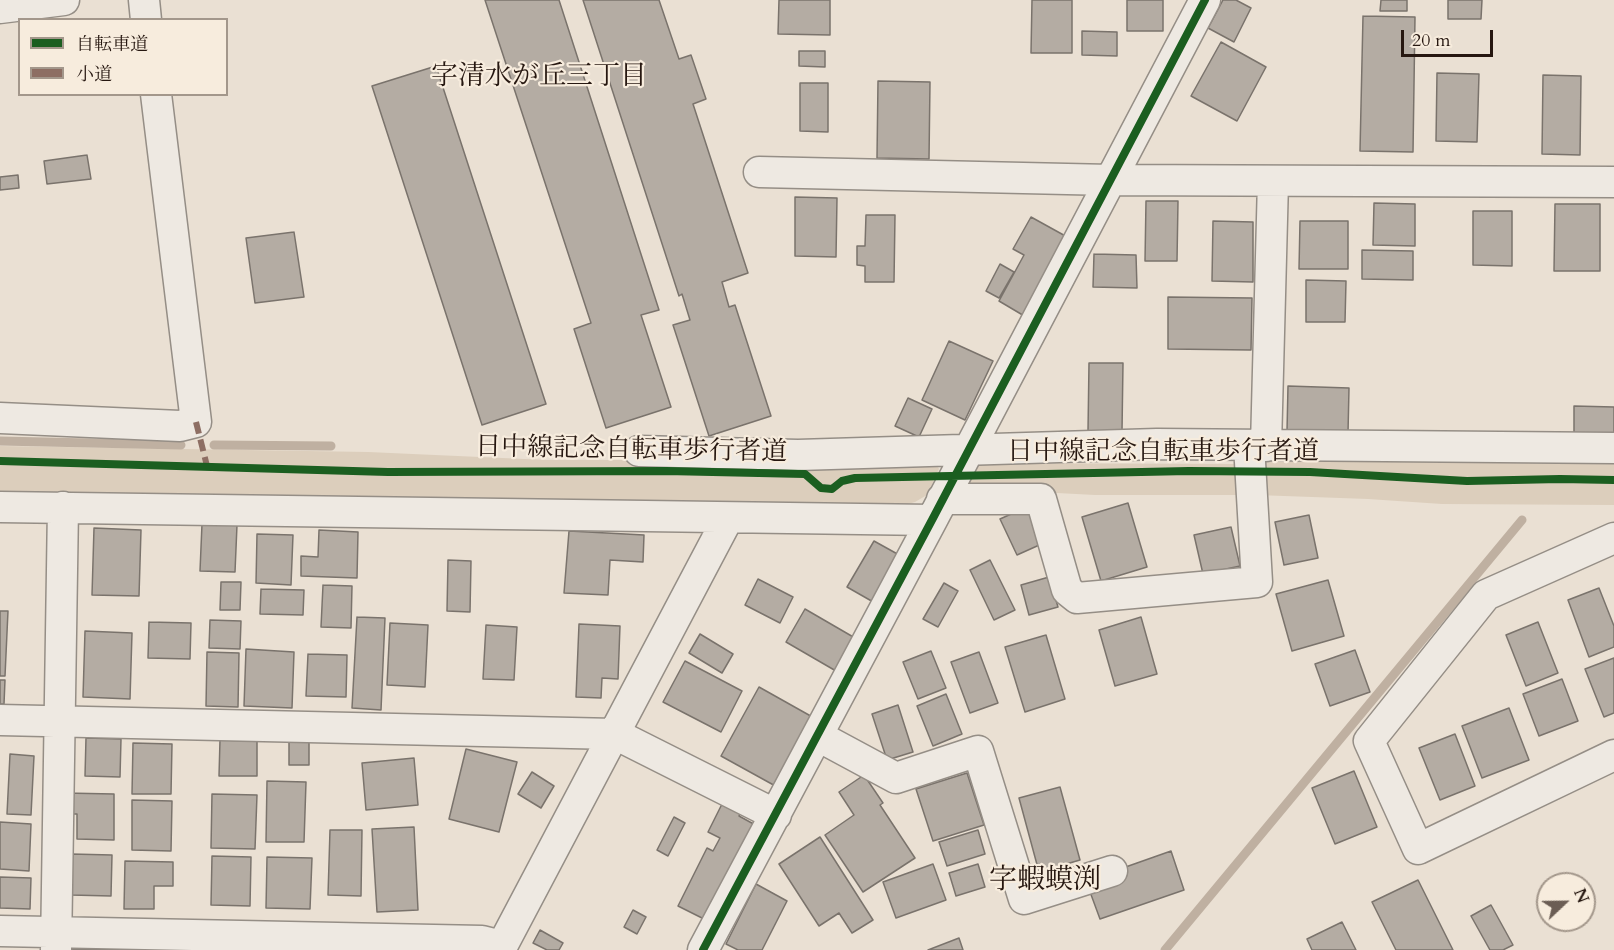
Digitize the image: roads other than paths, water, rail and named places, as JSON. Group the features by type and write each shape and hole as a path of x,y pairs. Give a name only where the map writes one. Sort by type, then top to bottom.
{"street":[{"path":"0,8 64,0"},
{"path":"144,0 146,18"},
{"path":"703,950 1205,0"},
{"path":"0,418 180,426 196,422 156,96"},
{"path":"759,172 1111,180 1614,182"},
{"path":"0,507 728,518 937,510 1041,499 1067,590 1077,598 1257,582 1257,445 1273,181"},
{"path":"639,451 798,455 1157,444 1614,448"},
{"path":"56,941 63,507"},
{"path":"0,931 56,941 482,941 501,948 728,518"},
{"path":"1614,538 1486,596 1369,741 1418,849 1614,755"},
{"path":"0,720 615,734 776,815"},
{"path":"818,736 896,778 978,751 1024,899 1112,871"}],"waterway":[{"path":"0,441 181,445"},
{"path":"214,445 331,446"},
{"path":"1165,950 1522,520"}],"district":[{"name":"字清水が丘三丁目","path":"539,78"},
{"name":"字蝦蟆渕","path":"1045,882"}]}
